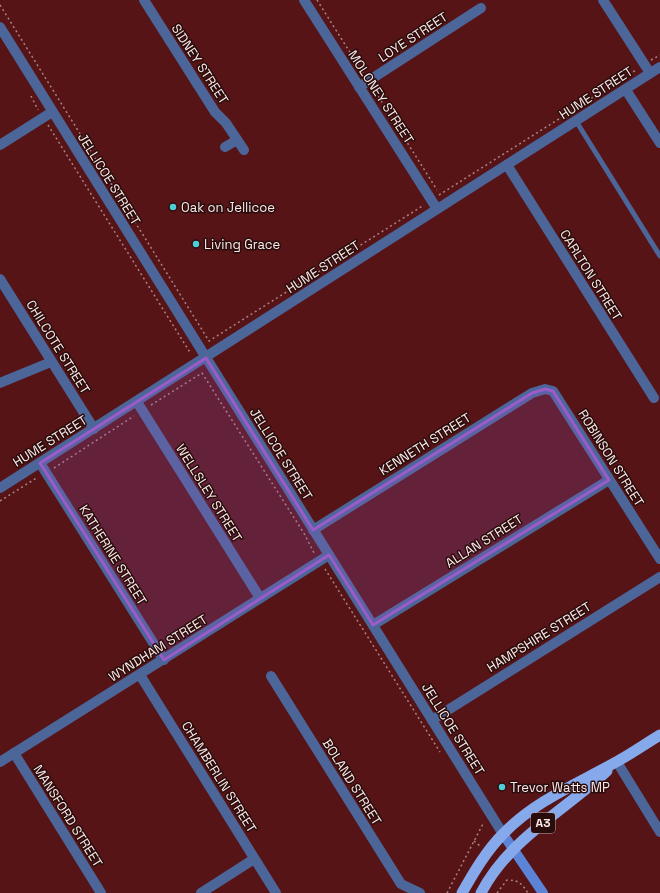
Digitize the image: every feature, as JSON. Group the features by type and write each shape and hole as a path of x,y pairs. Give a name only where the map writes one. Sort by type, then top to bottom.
{"highway":[{"name":"A3","path":"462,893 477,866 503,834 528,812 616,762 660,734"},
{"name":"A3","path":"481,893 499,865 531,832 584,792 616,762"}],"main road":[{"name":"JELLICOE STREET","path":"503,834 543,893"}],"street":[{"name":"SIDNEY STREET","path":"144,0 215,112 226,123 244,150"},
{"name":"MOLONEY STREET","path":"304,0 437,209"},
{"path":"603,0 650,74"},
{"name":"LOYE STREET","path":"359,87 481,8"},
{"name":"JELLICOE STREET","path":"0,27 503,834"},
{"name":"HUME STREET","path":"0,488 94,429 140,406 206,358 660,67"},
{"path":"626,90 660,143"},
{"path":"0,145 52,112"},
{"path":"225,148 237,140"},
{"name":"CARLTON STREET","path":"507,165 654,398"},
{"name":"CHILCOTE STREET","path":"0,279 94,429"},
{"path":"0,383 51,362"},
{"name":"KENNETH STREET","path":"313,530 532,393 546,389 553,391"},
{"name":"ROBINSON STREET","path":"553,391 660,559"},
{"name":"WELLSLEY STREET","path":"140,406 260,598"},
{"name":"KATHERINE STREET","path":"40,463 164,660"},
{"name":"ALLAN STREET","path":"373,625 609,480"},
{"name":"WYNDHAM STREET","path":"0,762 329,555"},
{"name":"HAMPSHIRE STREET","path":"432,720 660,577"},
{"name":"CHAMBERLIN STREET","path":"140,675 276,893"},
{"name":"BOLAND STREET","path":"271,676 400,884 420,893"},
{"name":"MANSFORD STREET","path":"14,753 101,893"},
{"path":"616,762 660,832"},
{"path":"201,893 254,859"}],"lane":[{"path":"576,121 660,256"}],"path":[{"path":"317,0 440,195"},
{"path":"0,5 209,341"},
{"path":"30,93 43,118 191,354"},
{"path":"0,501 46,473 140,406 202,373 440,753"},
{"path":"447,893 484,822"},
{"path":"474,841 480,846"},
{"path":"497,893 507,880 520,882 528,893"}],"highlighted area":[{"path":"206,358 313,530 532,393 545,389 553,391 609,480 373,625 329,555 164,660 40,463"}],"place":[{"name":"Oak on Jellicoe","path":"173,207"},
{"name":"Living Grace","path":"196,244"},
{"name":"Trevor Watts MP","path":"502,787"}]}
